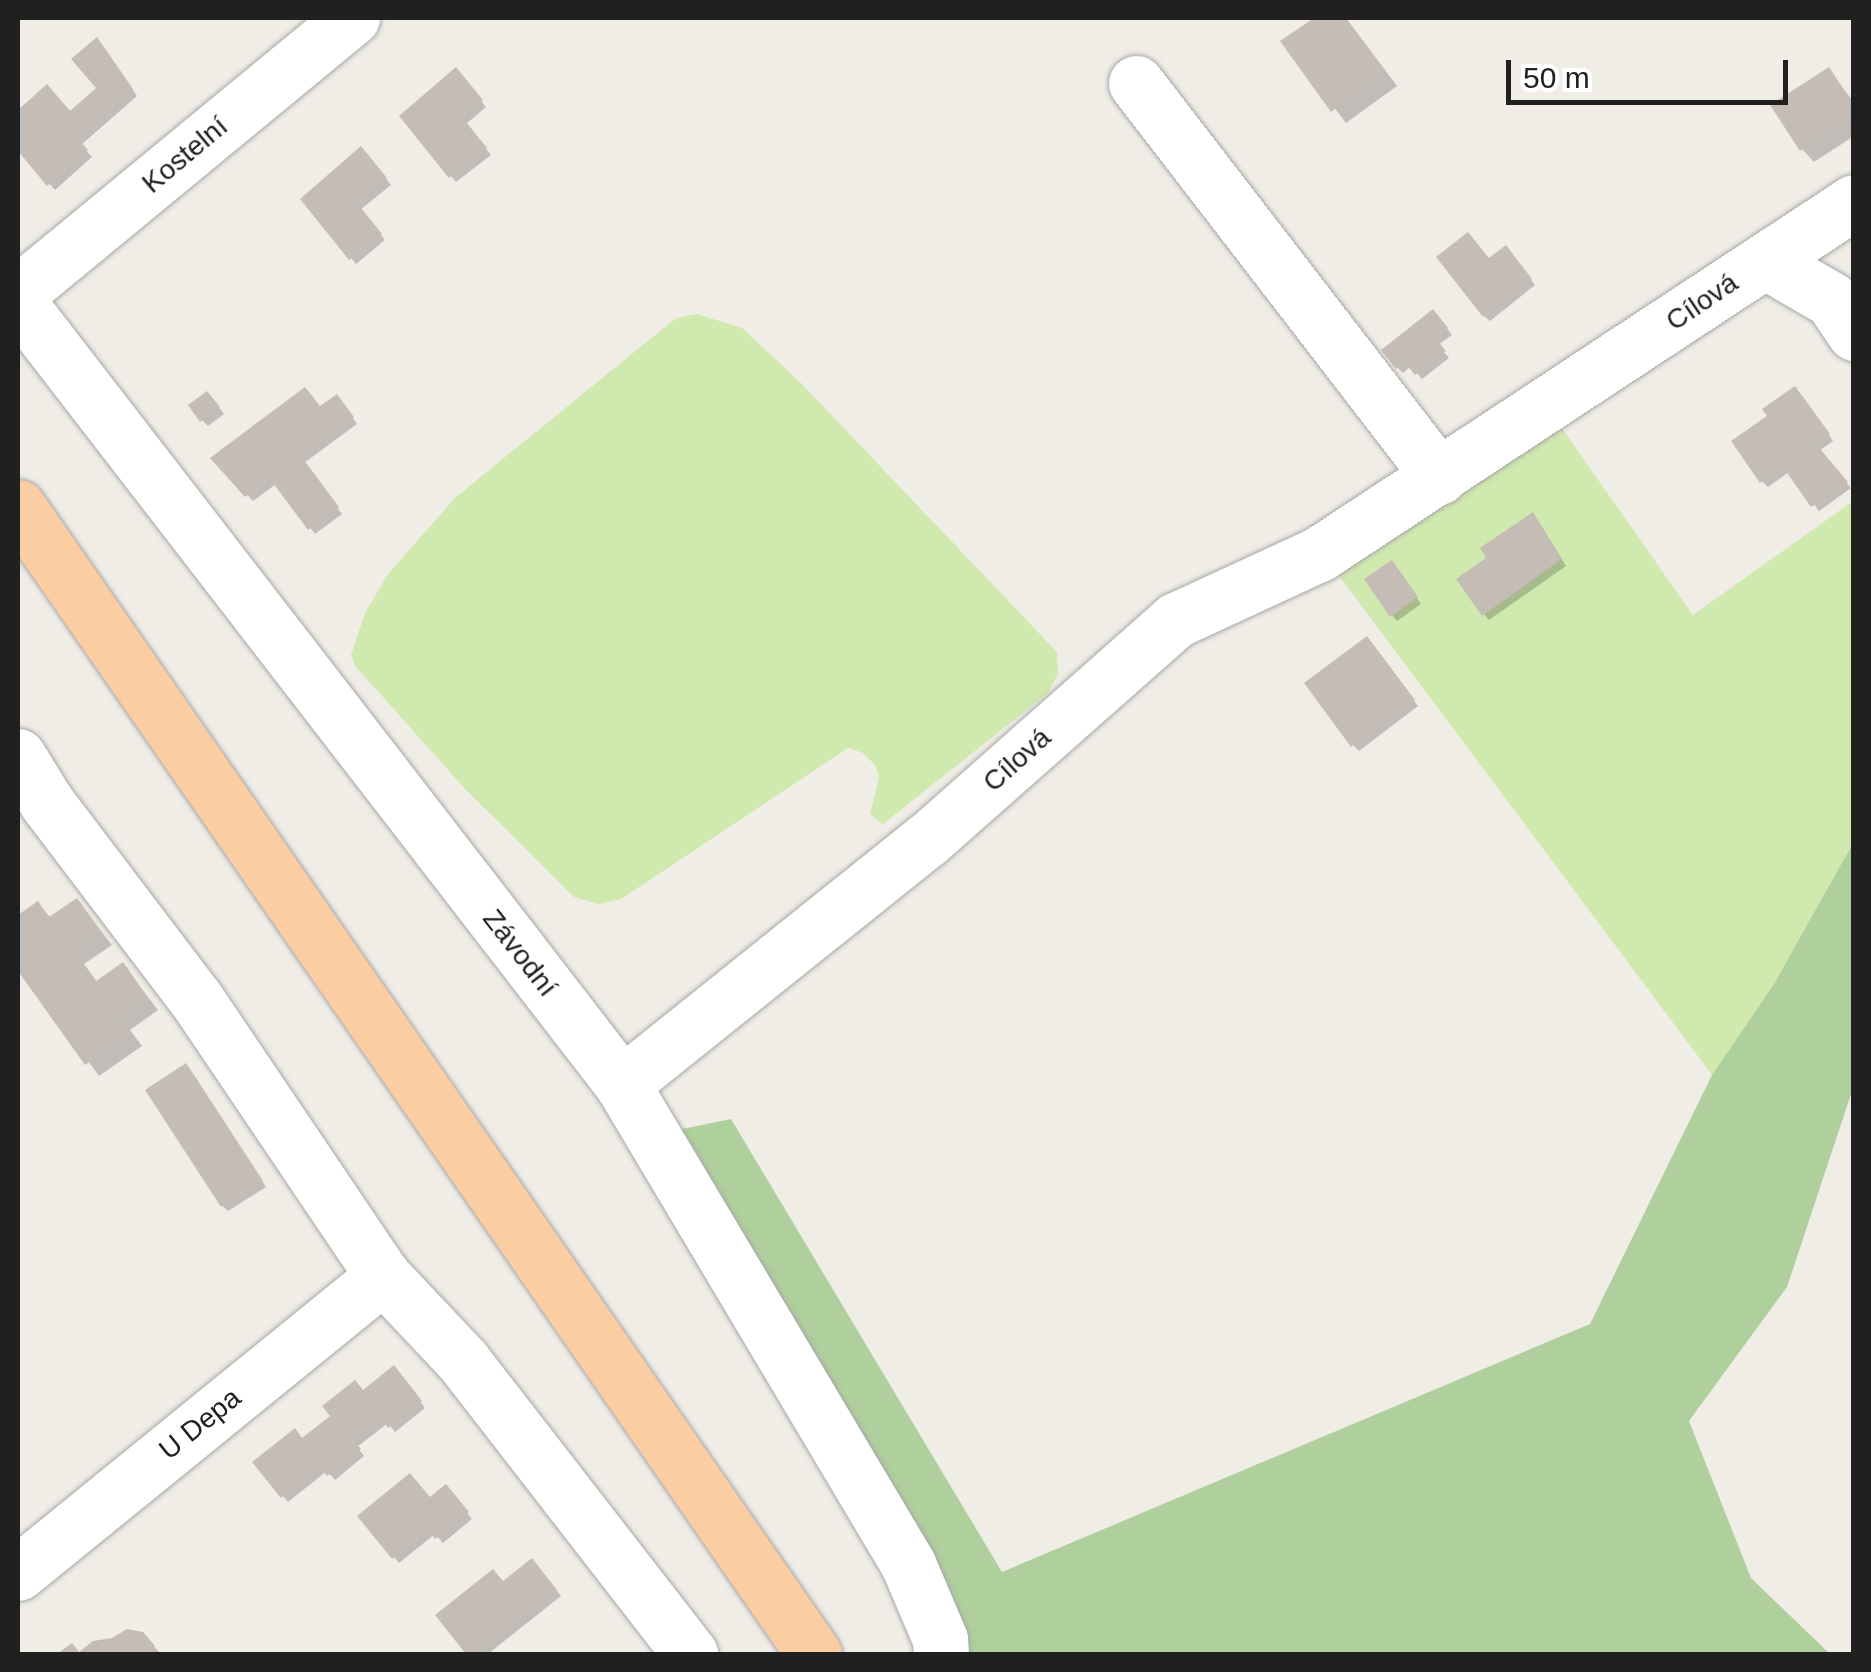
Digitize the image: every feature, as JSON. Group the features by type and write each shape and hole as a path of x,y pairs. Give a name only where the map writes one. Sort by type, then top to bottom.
{"main road":[{"path":"18,507 814,1654"}],"street":[{"name":"Kostelní","path":"18,293 352,18"},
{"path":"1136,84 1438,477"},
{"name":"Cílová","path":"622,1084 927,840 1176,620 1319,554 1854,202"},
{"name":"Cílová","path":"1765,261 1832,300 1854,333"},
{"name":"Závodní","path":"18,302 622,1084 908,1564 940,1640 941,1654"},
{"path":"18,756 32,815 196,999 383,1276 464,1362 690,1654"},
{"name":"U Depa","path":"18,1572 383,1276"}],"green space":[{"path":"697,314 742,328 800,382 1057,652 1058,674 1048,693 883,824 870,814 879,778 876,766 863,753 848,748 621,899 599,904 574,897 466,790 356,667 351,655 365,613 388,574 456,497 676,318"},
{"path":"1554,417 1693,615 1853,501 1853,843 1774,984 1712,1075 1334,569"},
{"path":"1853,843 1853,1088 1787,1287 1689,1421 1751,1578 1830,1654 963,1654 909,1512 682,1129 731,1119 1002,1572 1590,1324 1712,1075 1774,984"}],"building":[{"path":"1314,18 1345,18 1386,72 1331,112 1280,41"},
{"path":"97,37 133,89 77,138 88,150 47,186 18,151 18,110 47,84 70,111 96,88 71,59"},
{"path":"456,67 483,100 462,117 487,148 449,178 399,116"},
{"path":"1829,67 1854,105 1854,116 1800,151 1770,105"},
{"path":"361,146 387,178 357,203 382,234 349,260 300,199"},
{"path":"1468,232 1489,258 1506,245 1532,279 1483,317 1436,257"},
{"path":"1433,309 1448,328 1435,338 1446,351 1415,375 1404,361 1396,369 1381,350"},
{"path":"1795,386 1830,434 1816,444 1848,482 1811,507 1783,467 1760,483 1731,441 1767,416 1762,409"},
{"path":"305,387 320,406 337,394 354,417 301,456 339,507 308,530 270,479 245,497 210,458"},
{"path":"207,391 220,407 200,422 188,405"},
{"path":"1533,512 1562,559 1482,616 1456,579 1486,558 1480,548"},
{"path":"1392,560 1418,597 1390,617 1364,579"},
{"path":"1367,636 1415,700 1351,747 1304,683"},
{"path":"77,898 101,931 74,951 95,982 123,962 147,996 119,1016 131,1032 85,1065 18,971 18,915 38,901 49,917"},
{"path":"186,1063 263,1181 221,1207 145,1090"},
{"path":"394,1365 422,1401 388,1428 381,1419 353,1440 361,1449 327,1476 320,1467 281,1498 252,1462 295,1428 302,1438 330,1416 322,1406 355,1380 363,1390"},
{"path":"410,1473 430,1497 446,1484 469,1512 435,1539 428,1530 392,1559 357,1516"},
{"path":"532,1558 557,1590 475,1654 466,1654 435,1615 493,1569 503,1581"},
{"path":"127,1629 143,1632 155,1646 144,1654 57,1654 72,1643 79,1652 93,1641 112,1638"}]}
